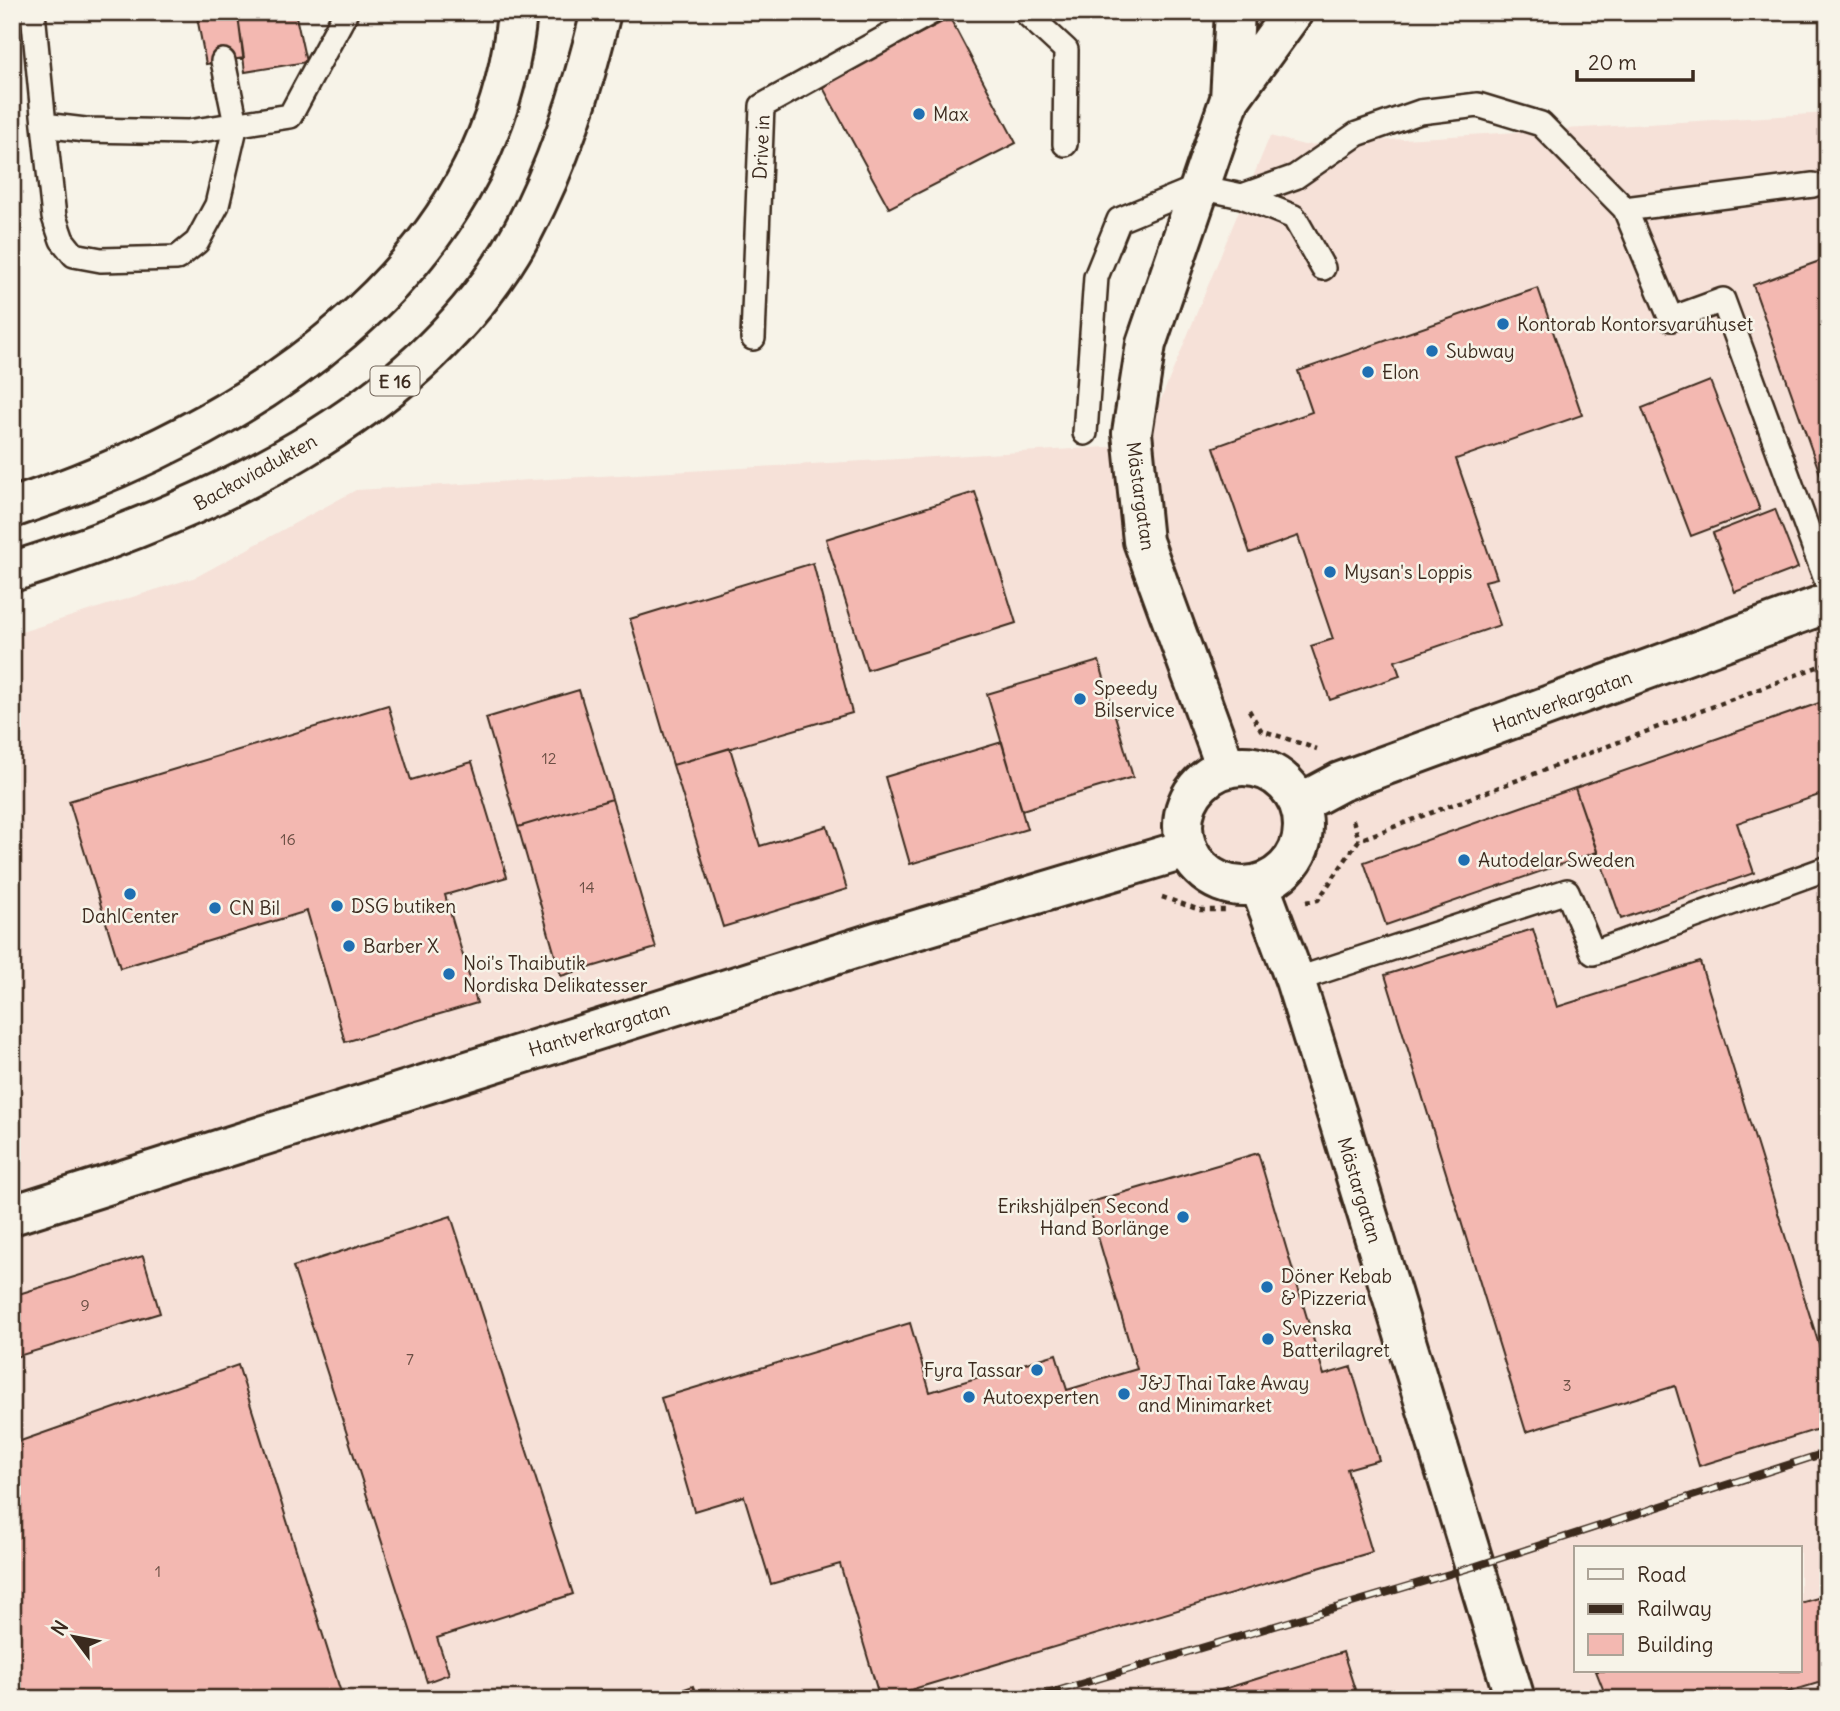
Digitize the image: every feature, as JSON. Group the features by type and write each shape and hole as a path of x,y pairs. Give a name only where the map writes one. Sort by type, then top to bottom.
{"main road":[{"path":"12,508 123,466 204,426 297,365 354,321 405,270 449,211 483,145 507,78 517,12"},
{"name":"Backaviadukten","path":"12,572 188,509 287,459 371,402 434,346 481,293 522,232 555,162 584,84 601,12"},
{"name":"Mästargatan","path":"1226,768 1143,541 1132,433 1146,344 1230,99 1235,12"},
{"name":"Mästargatan","path":"1230,99 1293,12"},
{"name":"Hantverkargatan","path":"1299,804 1340,782 1828,603"},
{"path":"1244,765 1262,768 1291,789 1299,804 1304,824 1301,844 1292,862 1277,876 1264,897 1241,886 1216,880 1196,864 1187,849 1183,829 1185,809 1194,791 1208,777 1226,768 1244,765"},
{"name":"Hantverkargatan","path":"12,1215 866,945 1187,849"},
{"name":"Mästargatan","path":"1264,897 1294,980 1515,1699"}],"lane":[{"path":"33,12 54,217 62,240 74,255 101,260 177,258 197,242 217,205 236,124 223,61"},
{"path":"44,125 85,130 188,132 290,116 346,12"},
{"name":"Drive in","path":"752,338 762,106 932,12"},
{"path":"1024,12 1066,50 1065,144"},
{"path":"1242,195 1295,177 1357,134 1420,112 1478,105 1541,124 1625,209 1671,319 1723,300 1828,585"},
{"path":"1625,209 1813,185"},
{"path":"1085,433 1096,277 1119,220 1199,187 1242,195 1294,217 1323,268"},
{"path":"1294,980 1567,891 1593,953 1828,868"}],"path":[{"path":"1150,894 1200,909 1264,897 1318,900 1359,840 1828,663"},
{"path":"1247,707 1261,730 1326,752 1340,782 1359,840"}],"shaded area":[{"path":"1828,113 1828,1699 12,1699 12,635 196,577 356,490 1142,445 1270,136 1304,145"}],"building":[{"path":"196,12 229,12 229,16 238,16 244,58 206,64"},
{"path":"229,12 295,12 306,62 245,72 238,16 229,16"},
{"name":"Max","path":"950,18 1016,143 889,208 821,84"},
{"path":"1828,258 1828,496 1753,285"},
{"path":"1538,288 1582,415 1456,459 1497,578 1485,581 1500,625 1395,661 1400,676 1330,700 1311,646 1333,639 1298,536 1250,553 1214,447 1312,412 1298,371"},
{"path":"1710,381 1760,510 1691,536 1642,408"},
{"path":"975,492 1016,623 867,670 826,539"},
{"path":"1775,509 1798,568 1735,592 1713,533"},
{"path":"813,563 852,713 673,765 630,619"},
{"path":"1099,661 1133,777 1022,810 987,694"},
{"path":"579,690 612,799 518,827 486,718"},
{"path":"1828,700 1828,792 1737,823 1754,873 1621,919 1575,788"},
{"path":"388,705 411,780 472,762 507,877 445,895 477,1003 345,1042 307,911 120,968 69,801"},
{"path":"1002,742 1027,829 910,864 885,777"},
{"path":"730,748 760,846 827,826 847,889 723,927 673,765"},
{"path":"1575,788 1597,852 1386,925 1364,862"},
{"path":"612,799 656,948 561,976 518,827"},
{"path":"1533,929 1557,1007 1700,962 1828,1374 1828,1426 1699,1466 1675,1386 1526,1432 1385,975"},
{"path":"1258,1153 1324,1375 1351,1367 1379,1460 1347,1469 1372,1552 880,1699 840,1564 771,1584 744,1496 694,1511 661,1398 910,1323 930,1392 1056,1354 1067,1390 1137,1369 1088,1203"},
{"path":"451,1216 573,1594 437,1638 449,1674 427,1682 293,1267"},
{"path":"143,1256 160,1313 12,1358 12,1296"},
{"path":"238,1365 343,1699 12,1699 12,1444"},
{"path":"1828,1595 1828,1680 1765,1699 1607,1699 1596,1672 1801,1672 1801,1603"},
{"path":"1343,1652 1358,1699 1192,1699"},
{"path":"693,1686 698,1699 656,1699"}],"railway":[{"path":"1030,1699 1476,1566 1828,1452"}],"place":[{"name":"Max","path":"919,114"},
{"name":"Kontorab Kontorsvaruhuset","path":"1503,324"},
{"name":"Subway","path":"1432,351"},
{"name":"Elon","path":"1368,372"},
{"name":"Mysan's Loppis","path":"1330,572"},
{"name":"Speedy Bilservice","path":"1080,699"},
{"name":"Autodelar Sweden","path":"1464,860"},
{"name":"DahlCenter","path":"130,894"},
{"name":"DSG butiken","path":"337,906"},
{"name":"CN Bil","path":"215,908"},
{"name":"Barber X","path":"349,946"},
{"name":"Noi's Thaibutik Nordiska Delikatesser","path":"449,974"},
{"name":"Erikshjälpen Second Hand Borlänge","path":"1183,1217"},
{"name":"Döner Kebab & Pizzeria","path":"1267,1287"},
{"name":"Svenska Batterilagret","path":"1268,1339"},
{"name":"Fyra Tassar","path":"1037,1370"},
{"name":"J&J Thai Take Away and Minimarket","path":"1124,1394"},
{"name":"Autoexperten","path":"969,1397"}]}
